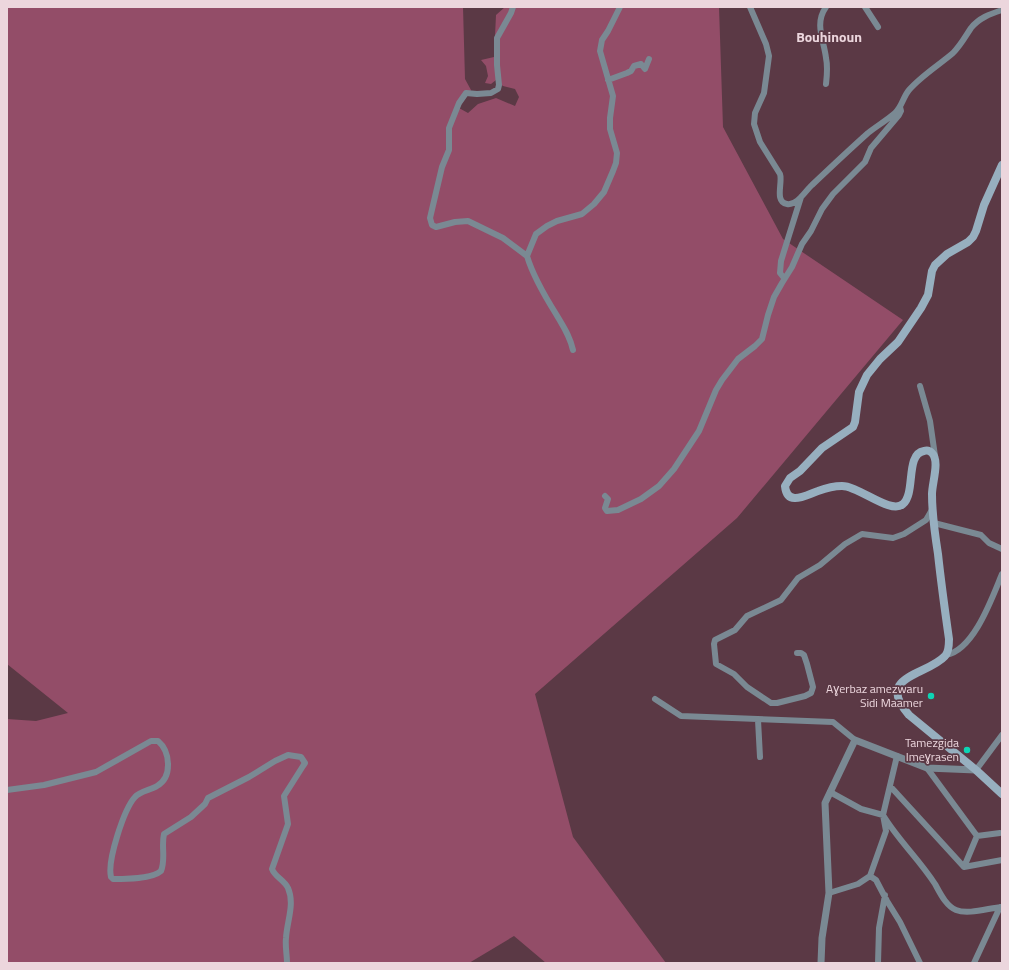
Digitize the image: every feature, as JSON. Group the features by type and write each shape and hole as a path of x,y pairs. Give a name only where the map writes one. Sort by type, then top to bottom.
{"main road":[{"path":"1002,165 984,205 973,237 968,242 947,254 935,265 932,270 928,295 921,308 898,342 880,359 868,375 859,392 853,427 828,444 800,471 790,478 785,486 788,495 796,498 834,487 844,486 861,491 889,506 895,507 904,504 907,499 913,463 918,453 927,450 935,457 936,468 932,494 934,523 949,638 948,648 946,655 935,664 910,675 904,680 898,691 899,701 909,715 976,770 1002,794"}],"street":[{"path":"513,7 497,38 498,89 491,93 466,93 453,116 449,128 449,150 442,167 430,218 432,224 436,227 459,221 472,223 503,238 527,256 533,272 555,313 569,334 573,350"},
{"path":"527,256 536,234 552,223 586,212 594,204 604,192 616,163 617,153 610,129 610,118 614,96 600,54 600,47 602,40 620,7"},
{"path":"750,7 766,44 768,53 764,93 754,116 755,128 762,146 780,174 781,180 779,193 785,204 794,203 863,138 892,116 900,107 909,90 957,49 977,22 988,15 1002,10"},
{"path":"826,7 821,15 820,22 827,61 826,84"},
{"path":"865,7 878,27"},
{"path":"608,80 627,73 637,65 641,64 645,69 649,59"},
{"path":"605,496 608,499 605,507 606,510 618,510 641,499 656,489 670,475 686,453 699,431 716,390 722,380 738,359 762,339 771,306 784,278 792,267 802,244 811,231 822,209 833,194 865,162 871,148 900,113 900,107"},
{"path":"784,278 780,273 781,261 801,197"},
{"path":"920,386 930,421 935,457"},
{"path":"797,653 801,653 805,658 813,687 811,693 777,703 771,703 747,687 734,674 716,664 714,644 715,640 735,630 747,616 781,600 798,578 820,566 845,544 862,534 893,538 904,534 926,520 933,508"},
{"path":"934,523 981,535 989,543 1002,549"},
{"path":"946,655 953,654 960,649 976,629 989,606 1002,574"},
{"path":"655,699 682,716 833,722 855,740 927,768 976,770 1002,735"},
{"path":"758,720 760,757"},
{"path":"821,963 822,938 829,893 825,803 855,740"},
{"path":"7,790 44,785 96,772 151,741 158,741 165,749 168,757 165,777 157,786 135,797 127,811 118,833 109,869 113,879 141,877 161,871 164,861 164,834 168,830 191,817 205,804 208,798 288,755 301,757 305,763 284,796 288,824 272,869 288,887 290,894 290,913 285,938 287,963"},
{"path":"829,893 858,884 870,876 886,832 882,815 897,756"},
{"path":"927,768 977,836"},
{"path":"890,786 964,867"},
{"path":"830,792 861,809 882,815 891,829 919,862 950,907 966,912 1001,907"},
{"path":"977,836 1001,833"},
{"path":"964,867 977,836"},
{"path":"964,867 1002,860"},
{"path":"870,876 876,880 885,895 920,963"},
{"path":"878,963 879,928 885,895"},
{"path":"974,963 1001,907"},
{"path":"878,955 882,963"}],"shaded area":[{"path":"7,7 463,7 465,79 471,90 459,108 468,113 478,104 496,98 515,106 519,97 515,89 503,86 496,80 491,84 485,83 488,76 486,66 481,60 494,57 496,15 505,7 719,7 723,127 783,239 903,320 737,518 535,694 573,837 666,963 546,963 514,936 469,963 7,963 7,719 36,721 68,713 7,664"}],"place":[{"name":"Aɣerbaz amezwaru Sidi Maamer","path":"931,696"},
{"name":"Tamezgida Imeɣrasen","path":"967,750"}],"district":[{"name":"Bouhinoun","path":"829,37"}]}
